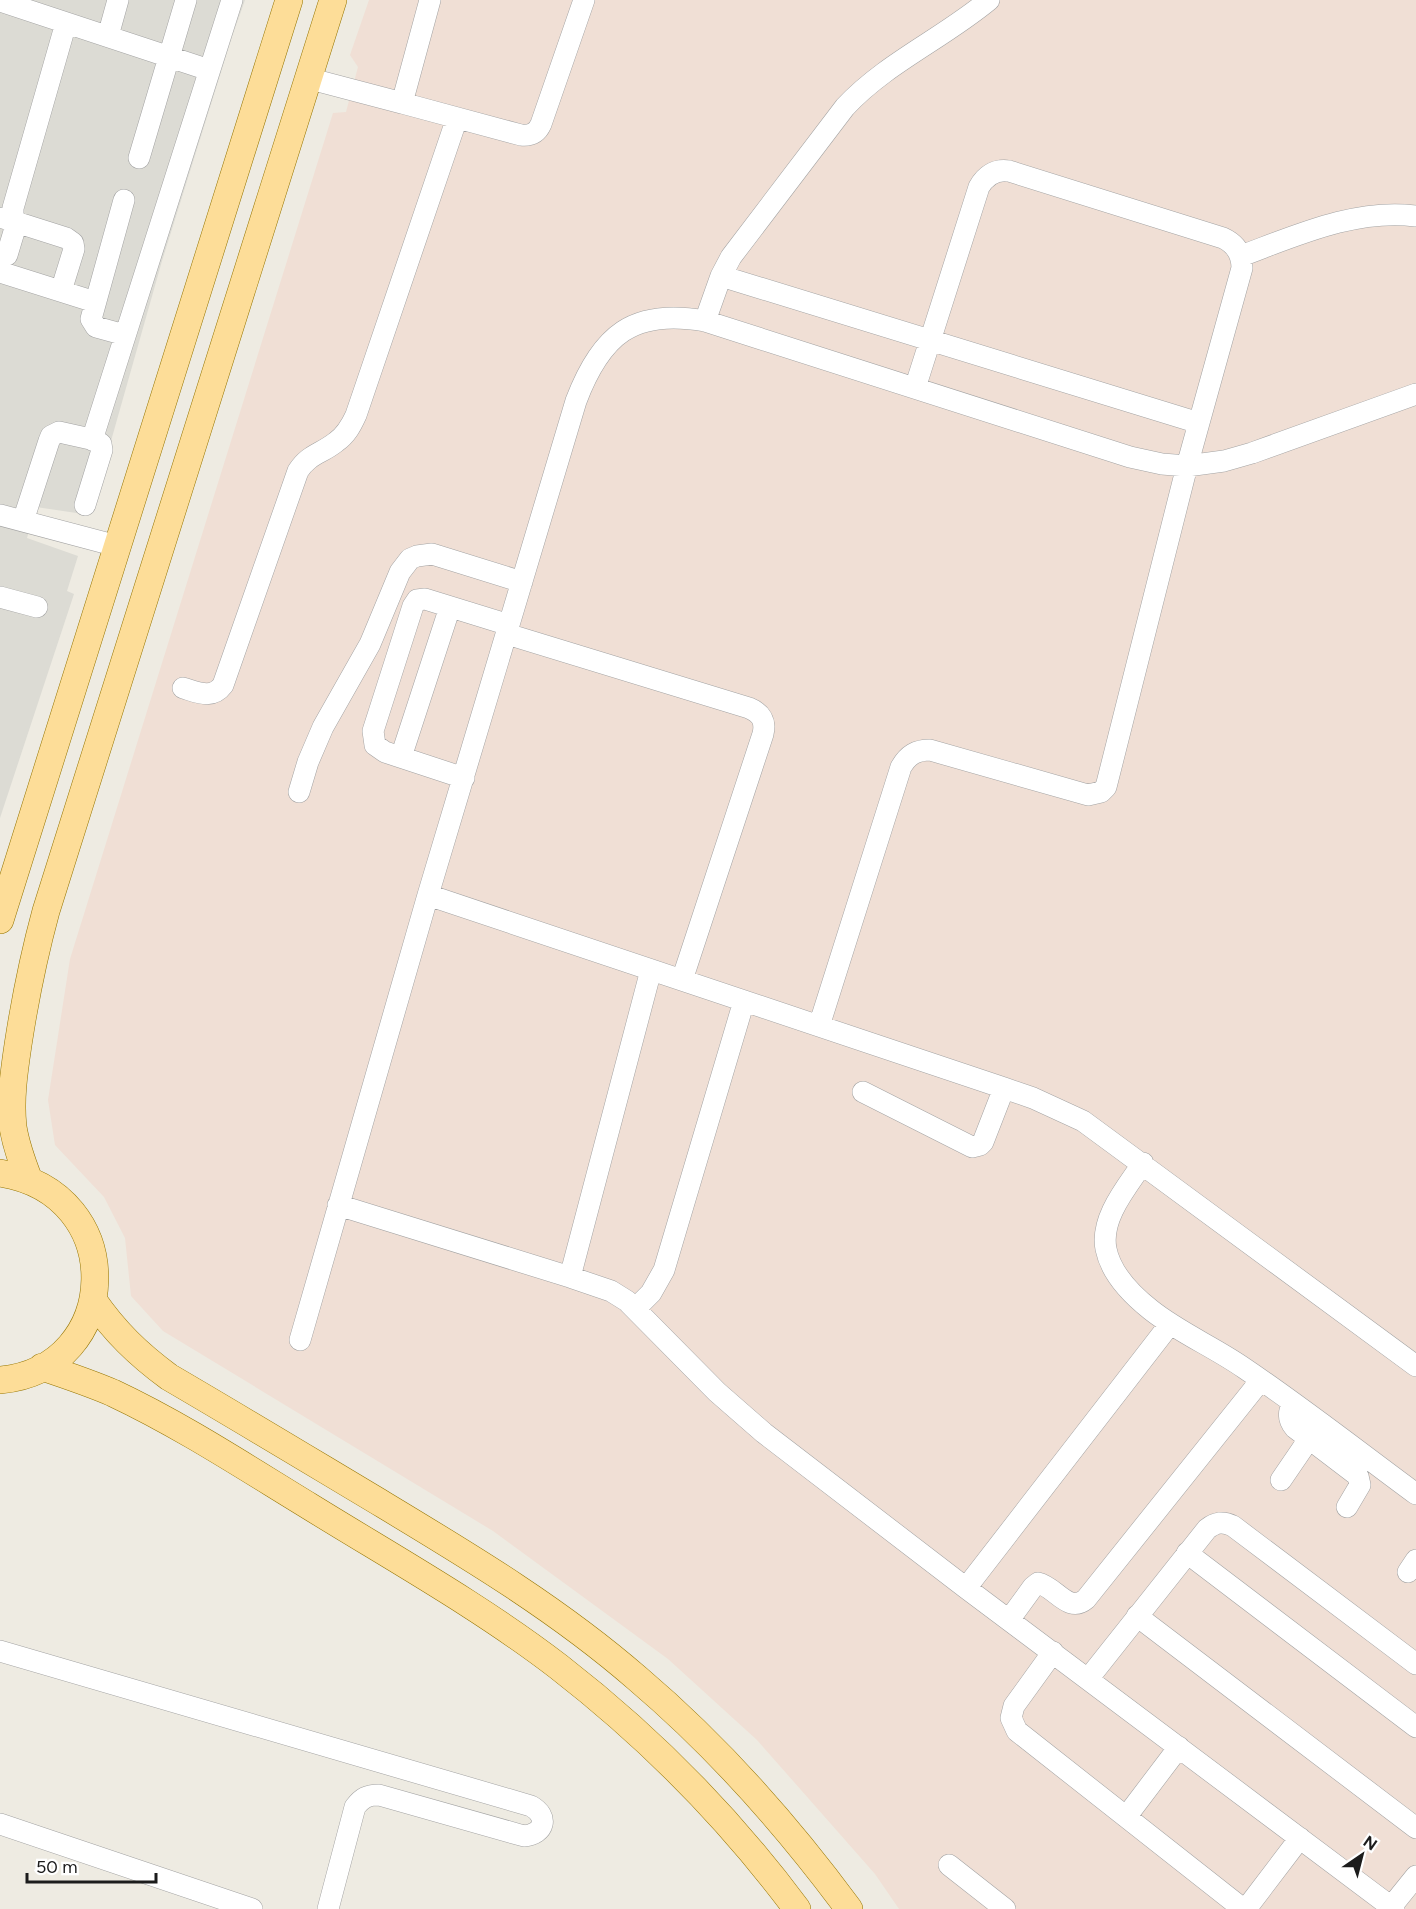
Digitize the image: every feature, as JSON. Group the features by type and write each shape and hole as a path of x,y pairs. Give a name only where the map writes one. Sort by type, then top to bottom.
{"main road":[{"path":"0,920 289,0"},
{"path":"29,1180 17,1147 12,1085 24,1005 35,953 53,888 333,0"},
{"path":"0,1173 29,1180 57,1196 69,1207 83,1228 92,1251 95,1267 93,1300 89,1314 75,1339 54,1360 42,1367 26,1374 0,1380"},
{"path":"93,1300 110,1324 128,1343 169,1377 481,1563 549,1609 598,1646 676,1713 753,1790 849,1909"},
{"path":"42,1367 113,1393 191,1434 461,1600 558,1666 654,1749 693,1787 744,1843 797,1909"}],"lane":[{"path":"108,36 118,0"},
{"path":"139,158 186,0"},
{"path":"92,440 231,0"},
{"path":"402,103 430,0"},
{"path":"308,78 528,136 539,129 584,0"},
{"path":"705,321 721,276 737,248 844,107 880,74 989,0"},
{"path":"0,1 209,70"},
{"path":"8,219 13,214 66,23"},
{"path":"183,688 210,695 223,686 298,471 304,461 343,437 356,415 457,118"},
{"path":"819,1026 901,767 912,753 930,750 1088,795 1095,795 1106,787 1186,465 1242,268 1240,256 1234,245 1223,238 1010,171 997,171 986,177 980,187 915,388"},
{"path":"124,200 92,315 93,324 96,327 125,335"},
{"path":"1240,256 1341,222 1389,216 1416,216"},
{"path":"8,219 15,230 4,264 61,291 95,302"},
{"path":"8,219 66,238 73,243 74,249 61,291"},
{"path":"721,276 1198,423"},
{"path":"300,1340 428,895 576,401 585,376 598,355 616,336 630,326 648,320 671,318 705,321 1130,457 1162,464 1186,465 1224,461 1413,401"},
{"path":"23,521 51,436 59,432 101,444 102,450 85,505"},
{"path":"0,515 117,546"},
{"path":"299,792 308,762 323,727 370,644 404,565 417,556 432,554 522,582"},
{"path":"0,597 37,607"},
{"path":"464,778 380,749 375,745 372,736 413,606 417,600 421,599 450,607 508,630 749,708 759,715 763,720 763,734 682,980"},
{"path":"400,757 450,607"},
{"path":"428,895 1004,1088 1083,1120 1416,1366"},
{"path":"570,1277 651,970"},
{"path":"636,1308 651,1293 664,1270 744,1001"},
{"path":"863,1092 972,1148 983,1142 1004,1088"},
{"path":"1143,1164 1119,1199 1105,1233 1106,1249 1121,1280 1150,1309 1170,1324 1261,1380 1416,1494"},
{"path":"338,1205 611,1291 636,1308 744,1417 966,1588 1393,1908 1416,1876"},
{"path":"966,1588 1170,1324"},
{"path":"1010,1620 1038,1583 1072,1604 1080,1604 1086,1599 1261,1380"},
{"path":"1293,1403 1289,1413 1291,1424 1358,1476 1360,1485 1347,1507"},
{"path":"1281,1480 1310,1439"},
{"path":"1088,1679 1207,1529 1212,1525 1226,1523 1416,1664"},
{"path":"1187,1553 1416,1726"},
{"path":"1137,1616 1416,1828"},
{"path":"0,1651 531,1806 542,1816 539,1831 532,1836 525,1836 379,1795 369,1795 356,1807 328,1909"},
{"path":"1053,1652 1011,1712 1013,1725 1017,1731 1245,1909 1300,1838"},
{"path":"1126,1817 1179,1747"},
{"path":"0,1824 252,1909"},
{"path":"949,1865 1005,1909"}],"shaded area":[{"path":"0,0 245,0 162,261 90,515 36,507 27,538 78,556 67,591 74,594 0,818"},
{"path":"369,0 1416,0 1416,1909 899,1909 875,1874 757,1740 668,1659 493,1531 163,1331 131,1296 125,1238 104,1197 55,1145 48,1100 70,959 333,113 346,112 358,67 350,55"}]}
